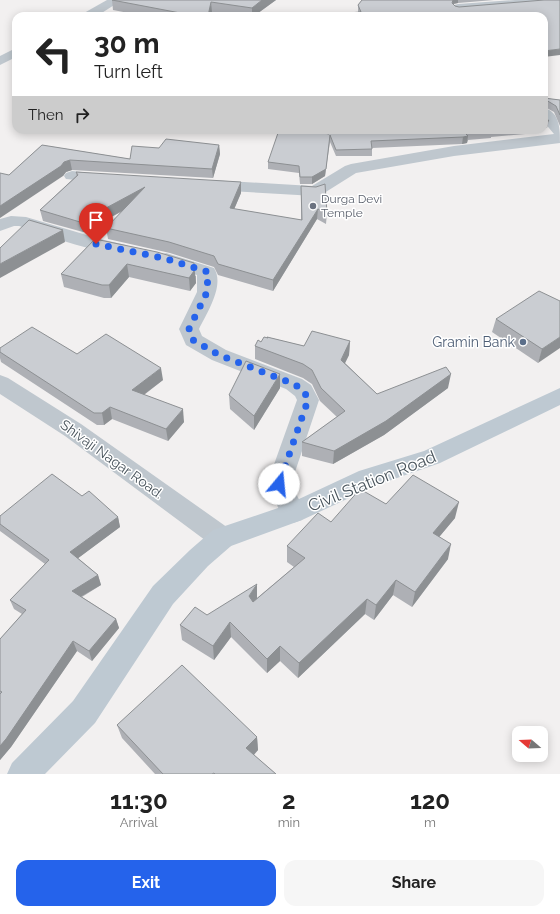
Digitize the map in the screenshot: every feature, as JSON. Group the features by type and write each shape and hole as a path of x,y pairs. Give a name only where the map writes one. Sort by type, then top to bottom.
{"main road":[{"name":"Civil Station Road","path":"23,774 84,712 163,595 199,558 222,538 293,513 368,478 432,457 560,396"}],"street":[{"path":"95,12 116,0"},
{"path":"458,8 560,0"},
{"path":"0,61 12,54"},
{"path":"548,117 560,132"},
{"path":"197,184 314,191 351,169 454,151 560,138"},
{"path":"72,176 119,179"},
{"path":"0,226 11,221 20,221 96,244 163,258 208,272 207,292 189,329 193,340 219,355 294,384 304,391 308,400 279,484 293,513"},
{"name":"Shivaji Nagar Road.","path":"0,383 73,430 222,538"}],"building":[{"path":"112,0 262,0 252,8 211,2 209,12 175,12"},
{"path":"362,0 453,0 452,3 459,7 560,0 560,49 548,50 548,12 361,12 358,5"},
{"path":"548,98 560,100 560,115 556,106 548,101"},
{"path":"278,134 466,134 468,136 371,141 372,149 336,150 330,135 326,169 312,177 300,177 299,166 268,162"},
{"path":"166,139 219,145 212,169 70,160 64,162 61,166 0,206 0,173 9,175 42,145 130,159 132,146 159,148"},
{"path":"76,172 241,182 230,208 302,220 301,186 316,187 325,184 327,213 318,209 273,280 218,264 214,256 169,242 106,228 145,187 80,222 40,210 78,175"},
{"path":"29,220 63,230 0,264 0,248"},
{"path":"95,239 157,252 194,263 194,271 189,278 127,264 109,285 102,285 61,274"},
{"path":"539,291 560,301 560,337 542,349 496,319"},
{"path":"32,327 77,354 106,334 161,368 132,390 183,409 166,429 110,407 102,413 94,413 0,352 0,348"},
{"path":"312,331 350,341 341,360 377,394 446,367 451,374 386,421 334,451 302,442 345,411 321,388 312,370 303,364 255,346 258,340 261,342 264,337 268,338 267,337 304,346"},
{"path":"246,361 280,374 254,416 229,395"},
{"path":"52,474 82,496 89,491 118,517 70,552 98,575 72,591 116,619 89,651 73,641 0,746 0,694 2,692 0,691 0,639 26,610 10,600 49,560 0,524 0,516"},
{"path":"413,475 459,502 433,533 451,544 415,592 396,580 376,605 367,599 299,663 280,646 267,659 230,622 213,646 180,625 195,607 207,615 257,584 249,596 253,602 305,558 287,546 318,513 331,522 360,489 386,504"},
{"path":"182,665 257,737 246,748 276,774 163,774 117,725"}],"place":[{"name":"Durga Devi Temple","path":"313,206"},
{"name":"Gramin Bank","path":"523,342"}],"route":[{"path":"96,244 163,258 208,272 207,292 189,329 193,340 219,355 294,384 304,391 308,400 279,484"}]}
